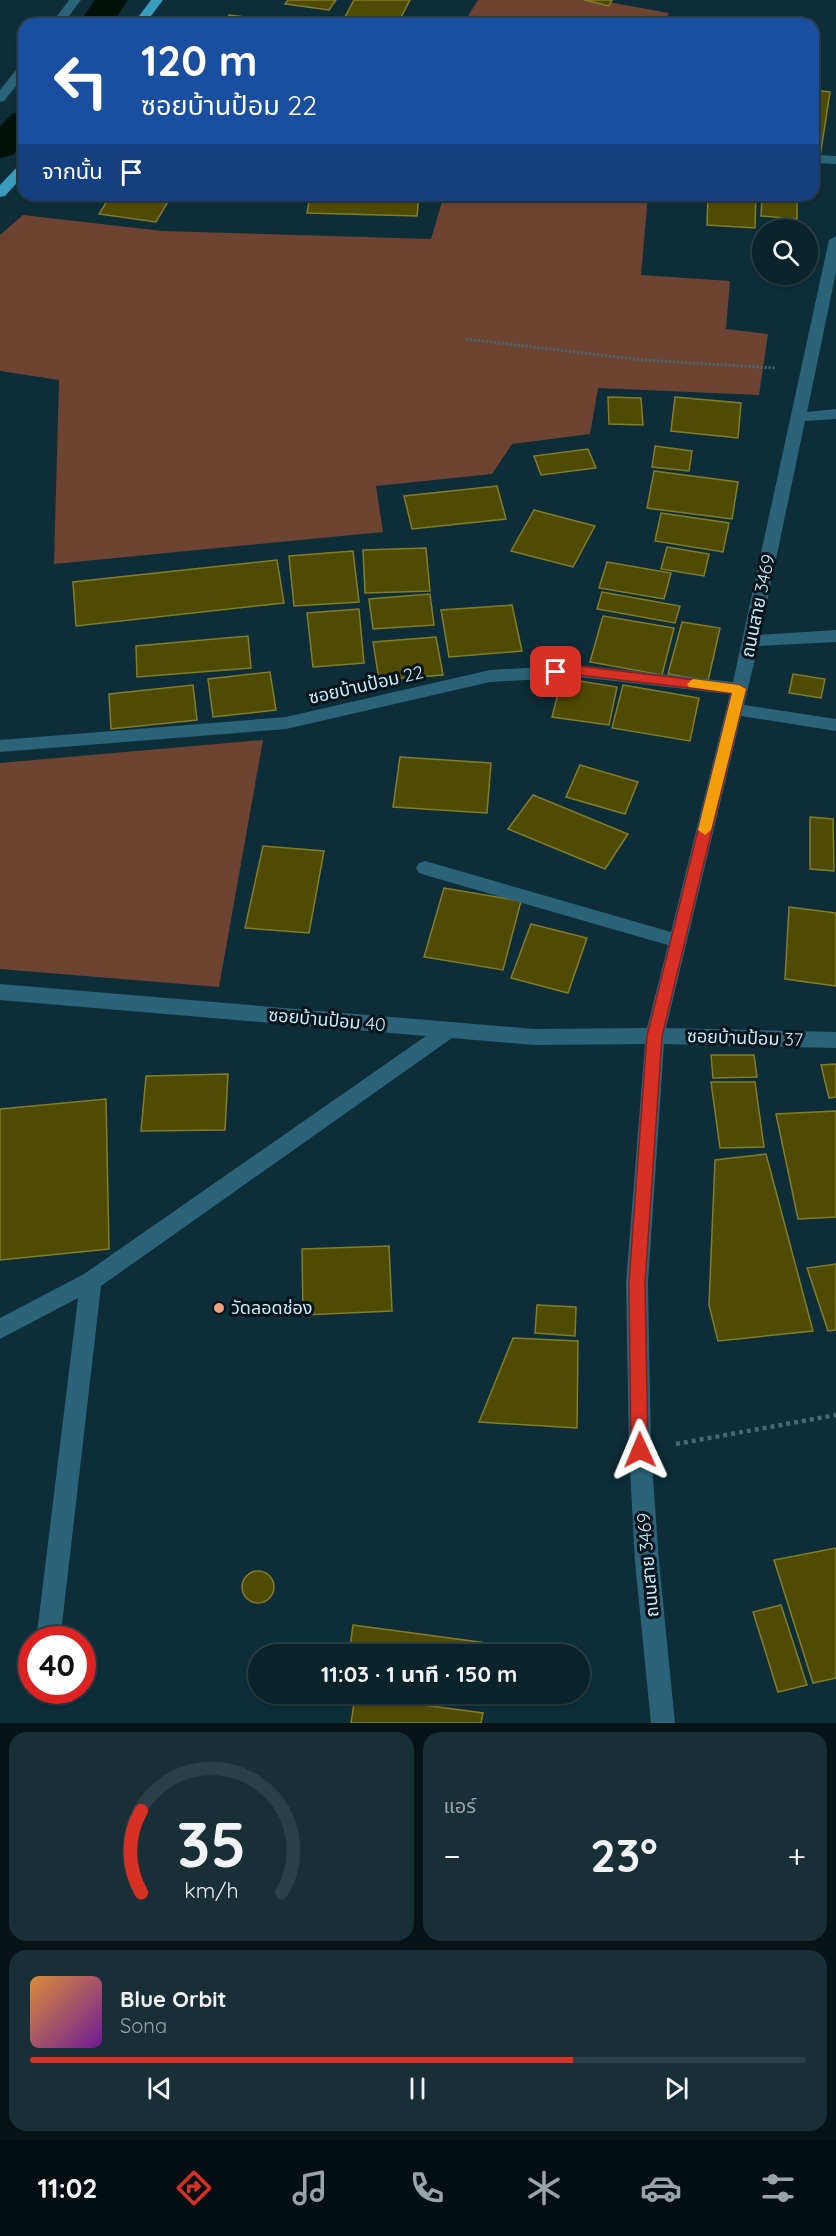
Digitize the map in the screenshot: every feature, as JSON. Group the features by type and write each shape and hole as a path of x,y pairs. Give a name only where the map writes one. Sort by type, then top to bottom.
{"main road":[{"path":"144,18 157,0"},
{"path":"0,193 18,174"}],"street":[{"path":"62,18 75,0"},
{"path":"0,98 18,76"},
{"path":"819,159 836,160"},
{"name":"ถนนสาย 3469","path":"663,1723 647,1562 640,1450 637,1283 655,1036 751,641 836,240"},
{"path":"798,417 836,414"},
{"path":"751,641 836,636"},
{"name":"ซอยบ้านป้อม 22","path":"0,746 286,723 490,676 578,671 739,689"},
{"path":"734,709 836,725"},
{"path":"425,868 678,941"},
{"name":"ซอยบ้านป้อม 40","path":"0,992 534,1037 655,1036"},
{"path":"0,1329 91,1281 449,1030"},
{"name":"ซอยบ้านป้อม 37","path":"655,1036 836,1041"},
{"path":"50,1626 91,1281"}],"path":[{"path":"466,339 643,360 809,370"},
{"path":"640,1450 836,1415"}],"shaded area":[{"path":"478,0 597,0 669,13 666,18 467,18"},
{"path":"442,201 647,201 641,275 730,281 726,329 768,334 759,395 598,388 590,434 512,444 492,474 376,486 383,532 54,564 59,380 0,371 0,235 23,215 162,231 431,239"},
{"path":"263,740 219,987 0,969 0,763"}],"building":[{"path":"288,0 336,0 329,10 285,4"},
{"path":"354,0 410,0 401,18 345,17"},
{"path":"584,0 612,0 609,6"},
{"path":"229,15 255,18 227,18"},
{"path":"819,91 830,92 819,157"},
{"path":"107,201 168,201 156,222 99,214"},
{"path":"309,201 418,201 417,216 307,213"},
{"path":"708,201 756,201 755,219 752,219 752,228 707,225"},
{"path":"762,201 797,201 797,219 761,216"},
{"path":"608,397 641,398 643,425 609,424"},
{"path":"675,397 741,403 738,438 671,431"},
{"path":"655,446 692,451 689,471 652,467"},
{"path":"588,449 596,468 541,475 534,456"},
{"path":"654,471 738,482 732,519 647,508"},
{"path":"497,486 506,519 412,529 404,496"},
{"path":"534,510 595,526 573,567 511,551"},
{"path":"661,513 729,523 723,552 655,541"},
{"path":"667,547 709,554 704,576 661,569"},
{"path":"426,548 430,591 365,593 363,550"},
{"path":"353,551 359,602 294,606 289,556"},
{"path":"277,560 284,603 76,626 73,582"},
{"path":"607,562 671,573 664,599 599,588"},
{"path":"602,592 680,606 675,623 597,609"},
{"path":"430,594 434,625 373,629 369,599"},
{"path":"512,605 522,651 449,657 441,610"},
{"path":"359,609 364,663 313,667 307,613"},
{"path":"603,616 674,628 662,675 590,662"},
{"path":"682,622 720,628 708,681 668,674"},
{"path":"248,636 251,668 137,677 136,646"},
{"path":"436,637 443,675 379,680 373,642"},
{"path":"270,672 276,710 213,717 208,679"},
{"path":"793,674 825,679 821,698 789,693"},
{"path":"562,678 617,687 609,725 552,717"},
{"path":"193,685 197,720 111,729 109,694"},
{"path":"623,685 699,698 690,741 612,728"},
{"path":"400,757 491,763 487,813 393,807"},
{"path":"580,765 638,782 625,814 566,797"},
{"path":"533,795 628,834 605,869 508,829"},
{"path":"810,817 833,819 834,871 810,869"},
{"path":"263,846 324,851 309,933 245,928"},
{"path":"444,888 521,901 503,970 424,957"},
{"path":"789,907 836,913 836,986 785,979"},
{"path":"531,924 587,938 568,993 511,978"},
{"path":"711,1055 754,1055 757,1077 713,1078"},
{"path":"836,1064 836,1097 829,1098 821,1065"},
{"path":"228,1074 225,1130 141,1131 146,1076"},
{"path":"711,1082 755,1082 764,1147 720,1148"},
{"path":"106,1099 109,1249 0,1260 0,1109"},
{"path":"836,1111 836,1217 798,1219 776,1114"},
{"path":"766,1154 813,1331 718,1341 709,1305 715,1160"},
{"path":"389,1246 392,1311 303,1315 302,1249"},
{"path":"836,1264 836,1330 828,1331 807,1268"},
{"path":"537,1305 576,1307 575,1336 535,1333"},
{"path":"513,1338 578,1341 577,1428 479,1422"},
{"path":"836,1548 836,1678 813,1683 774,1560"},
{"path":"258,1571 270,1575 274,1587 270,1599 258,1603 246,1599 242,1587 246,1575"},
{"path":"781,1605 807,1685 778,1692 753,1612"},
{"path":"353,1625 494,1644 350,1644"},
{"path":"354,1704 415,1704 483,1713 481,1723 351,1723"}],"waterway":[{"path":"99,18 112,0"},
{"path":"0,147 18,128"}],"slow traffic":[{"path":"693,684 739,689 705,830"}],"place":[{"name":"วัดลอดช่อง","path":"219,1308"}],"route":[{"path":"556,672 578,671 739,689 655,1036 637,1283 640,1450"}]}
